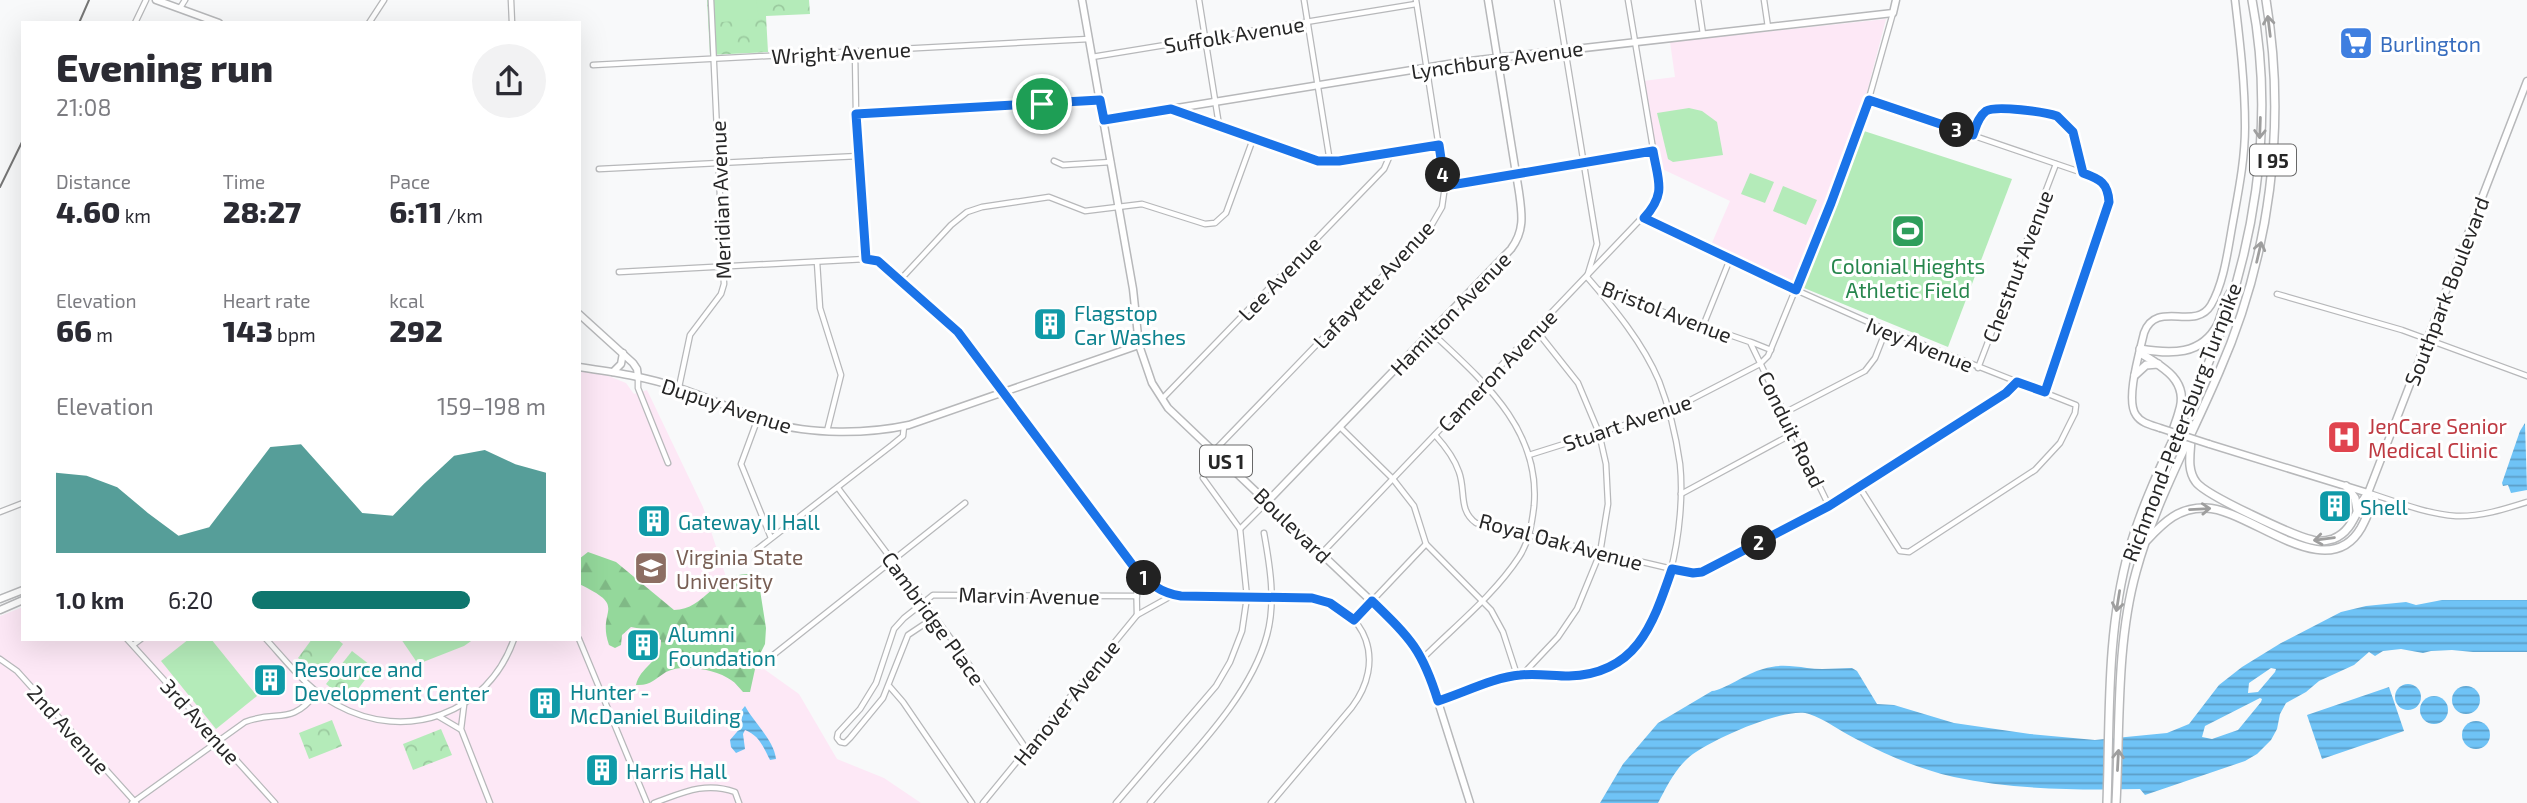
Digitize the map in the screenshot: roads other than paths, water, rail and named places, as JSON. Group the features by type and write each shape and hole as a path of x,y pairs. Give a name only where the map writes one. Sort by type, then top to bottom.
{"highway":[{"name":"Richmond-Petersburg Turnpike","path":"2107,803 2113,640 2122,576 2141,512 2204,374 2235,286 2252,213 2260,143 2260,74 2252,0"},
{"name":"Richmond-Petersburg Turnpike","path":"2116,803 2125,625 2133,580 2144,543 2228,352 2240,318 2267,215 2275,106 2266,0"},
{"path":"2140,351 2173,353 2197,346 2213,332 2226,297 2235,286"},
{"path":"2140,351 2172,374 2180,392 2179,413 2169,448"},
{"path":"2135,375 2146,365 2158,364"},
{"path":"2192,433 2191,472 2197,484 2209,493 2315,541 2340,535 2350,526 2368,493"},
{"path":"2346,486 2356,498 2356,515"},
{"path":"2144,543 2178,513 2210,508 2229,513 2301,546 2318,550 2333,549 2345,544 2359,531 2371,505 2368,493"}],"main road":[{"path":"156,0 214,21"},
{"name":"Boulevard","path":"1082,0 1133,289 1139,345 1146,371 1161,400 1409,637 1423,659 1470,803"},
{"name":"Hamilton Avenue","path":"1268,501 1432,332 1516,242 1520,234 1522,218 1516,174 1488,0"},
{"name":"Conduit Road","path":"1893,13 1896,0"},
{"path":"2235,0 2243,65 2245,130 2240,183 2224,266 2215,296 2207,310 2196,316 2163,316 2152,320 2146,328 2135,375 2132,398 2134,413 2144,422 2160,428 2368,493"},
{"name":"Lynchburg Avenue","path":"1104,120 1497,57 1893,13"},
{"name":"Southpark Boulevard","path":"2368,493 2527,81"},
{"path":"581,316 623,353 637,369 638,377"},
{"name":"Dupuy Avenue","path":"581,367 678,387 758,418 795,428 827,430 904,426 1139,345"},
{"path":"613,372 621,364 623,353"},
{"path":"0,599 21,591"},
{"path":"0,610 21,601"}],"street":[{"path":"136,21 146,0"},
{"path":"180,8 185,0"},
{"path":"370,21 384,0"},
{"path":"510,0 512,21"},
{"name":"Meridian Avenue","path":"678,387 690,334 721,294 724,284 711,0"},
{"path":"1199,0 1219,126"},
{"path":"1304,0 1330,162"},
{"path":"1557,0 1597,244 1606,258"},
{"path":"1445,186 1653,151 1628,0"},
{"path":"1698,0 1703,34"},
{"path":"1764,0 1768,27"},
{"name":"Suffolk Avenue","path":"1092,57 1416,2"},
{"name":"Lafayette Avenue","path":"1215,450 1431,226 1442,207 1445,186 1416,2"},
{"name":"Conduit Road","path":"1829,506 1760,364 1771,350 1831,203 1869,100 1893,13"},
{"name":"Wright Avenue","path":"593,65 1089,39"},
{"path":"855,52 856,114 866,259"},
{"path":"856,114 1100,100"},
{"path":"1869,100 2083,173 2103,182 2108,190 2109,202 2045,392"},
{"path":"1171,109 1308,159 1330,162 1439,145"},
{"path":"1973,135 1978,120 1989,110 2057,116 2073,132 2083,173"},
{"path":"900,280 951,225 973,209 1049,197 1085,211 1133,203 1149,205 1205,224 1219,221 1227,209 1253,139"},
{"name":"Cameron Avenue","path":"1322,553 1644,218 1658,200 1653,151"},
{"name":"Lee Avenue","path":"1161,400 1384,169 1391,153"},
{"path":"599,169 859,156"},
{"path":"1054,161 1063,165 1111,162"},
{"name":"Chestnut Avenue","path":"1978,368 2056,164"},
{"name":"Ivey Avenue","path":"1644,218 1885,330 1978,368 2075,402 2077,407 2060,443 2035,470 1909,552 1900,551 1860,488"},
{"path":"1587,276 1597,244"},
{"path":"1703,326 1730,259"},
{"path":"619,272 876,260 954,328 1136,570 1152,585 1173,595 1321,600 1341,608 1363,632 1369,652 1369,669 1364,689 1271,803"},
{"path":"817,262 820,308 841,375 827,430"},
{"name":"Bristol Avenue","path":"1587,276 1599,290 1771,350"},
{"path":"1438,701 1520,675 1570,676 1597,672 1616,664 1639,645 1654,620 1672,569 1681,494 1679,463 1669,411 1658,379 1640,344 1599,290"},
{"path":"2277,294 2428,339 2527,376"},
{"path":"1520,675 1558,637 1577,609 1600,553 1608,504 1606,464 1599,433 1578,383 1536,330"},
{"path":"1784,413 1865,371 1875,358 1885,330"},
{"path":"1423,659 1515,563 1529,537 1535,484 1529,455 1507,409 1485,383 1432,332"},
{"name":"Bristol Avenue","path":"1750,342 1760,364"},
{"name":"Stuart Avenue","path":"1529,455 1669,411 1760,364"},
{"path":"638,377 638,388 668,463"},
{"path":"1829,506 2006,393 2017,382"},
{"path":"758,418 741,464 771,538"},
{"path":"755,551 899,439 904,432 904,426"},
{"path":"1340,427 1393,479 1413,506 1426,544 1482,600 1499,624 1520,675"},
{"path":"1681,494 1794,433"},
{"name":"Royal Oak Avenue","path":"1434,435 1447,448 1456,464 1463,486 1465,510 1470,519 1482,525 1529,537 1693,573 1702,572 1829,506"},
{"path":"1116,803 1216,685 1230,662 1242,631 1247,597 1240,529 1203,478"},
{"name":"Cambridge Place","path":"838,488 894,560 1027,750"},
{"path":"2368,493 2456,516 2476,515 2527,502"},
{"name":"Hamilton Avenue","path":"1240,529 1268,501"},
{"path":"772,656 965,503"},
{"path":"0,512 21,504"},
{"path":"1150,803 1232,704 1250,678 1268,634 1272,597 1264,533"},
{"path":"1354,620 1426,544"},
{"path":"1136,570 1137,615 1173,595"},
{"name":"Marvin Avenue","path":"935,617 908,635 889,687 877,708 845,743 838,741 838,733 860,709 876,683 894,629 930,597 938,594 1137,596"},
{"name":"Hanover Avenue","path":"983,803 1137,615"},
{"name":"3rd Avenue","path":"129,641 275,803"},
{"path":"133,645 138,641"},
{"path":"268,641 303,681 346,710 377,719 403,721 438,716 464,704 493,678 513,641"},
{"path":"580,641 647,803"},
{"name":"2nd Avenue","path":"0,659 17,671 134,802"},
{"path":"889,687 903,702 972,803"},
{"path":"134,802 250,720 297,713 317,692"},
{"path":"464,704 461,729 490,803"},
{"path":"438,716 461,729"},
{"path":"654,803 708,786 735,792 739,803"}],"water":[{"path":"2525,423 2527,490 2511,493 2508,485 2503,486 2502,483"},
{"path":"2442,600 2527,600 2527,652 2452,650 2423,653 2401,649 2383,651 2375,656 2369,652 2354,665 2319,681 2286,703 2271,740 2257,754 2245,761 2145,795 2140,789 2023,787 1954,777 1904,761 1815,716 1798,713 1782,715 1746,727 1696,752 1678,769 1658,803 1600,803 1623,764 1658,723 1712,691 1769,667 1852,668 1857,671 1877,704 1894,705 1954,723 2095,740 2167,733 2189,724 2219,685 2242,667 2341,612 2366,606 2406,602 2416,605","holes":["2271,668 2276,669 2275,672 2258,692 2248,693 2249,683","2260,698 2261,702 2238,730 2212,739 2202,737 2205,726"]},
{"path":"2408,684 2418,687 2421,697 2418,707 2408,710 2398,707 2395,697 2398,687"},
{"path":"2466,686 2476,690 2480,700 2476,710 2466,714 2456,710 2452,700 2456,690"},
{"path":"2389,687 2404,731 2322,759 2307,715"},
{"path":"2434,696 2444,700 2448,710 2444,720 2434,724 2424,720 2420,710 2424,700"},
{"path":"745,706 768,738 776,759 770,760 757,739 745,730 745,749 736,753 731,747 730,740 742,726 741,711"},
{"path":"2476,721 2486,725 2490,735 2486,745 2476,749 2466,745 2462,735 2466,725"}],"railway":[{"path":"80,21 89,0"},
{"path":"0,187 21,144"}],"place":[{"name":"Burlington","path":"2356,43"},
{"name":"Colonial Hieghts Athletic Field","path":"1908,231"},
{"name":"Flagstop Car Washes","path":"1050,324"},
{"name":"JenCare Senior Medical Clinic","path":"2344,437"},
{"name":"Shell","path":"2335,506"},
{"name":"Gateway II Hall","path":"654,521"},
{"name":"Virginia State University","path":"651,568"},
{"name":"Alumni Foundation","path":"643,645"},
{"name":"Resource and Development Center","path":"270,680"},
{"name":"Hunter - McDaniel Building","path":"545,703"},
{"name":"Harris Hall","path":"602,770"}]}
